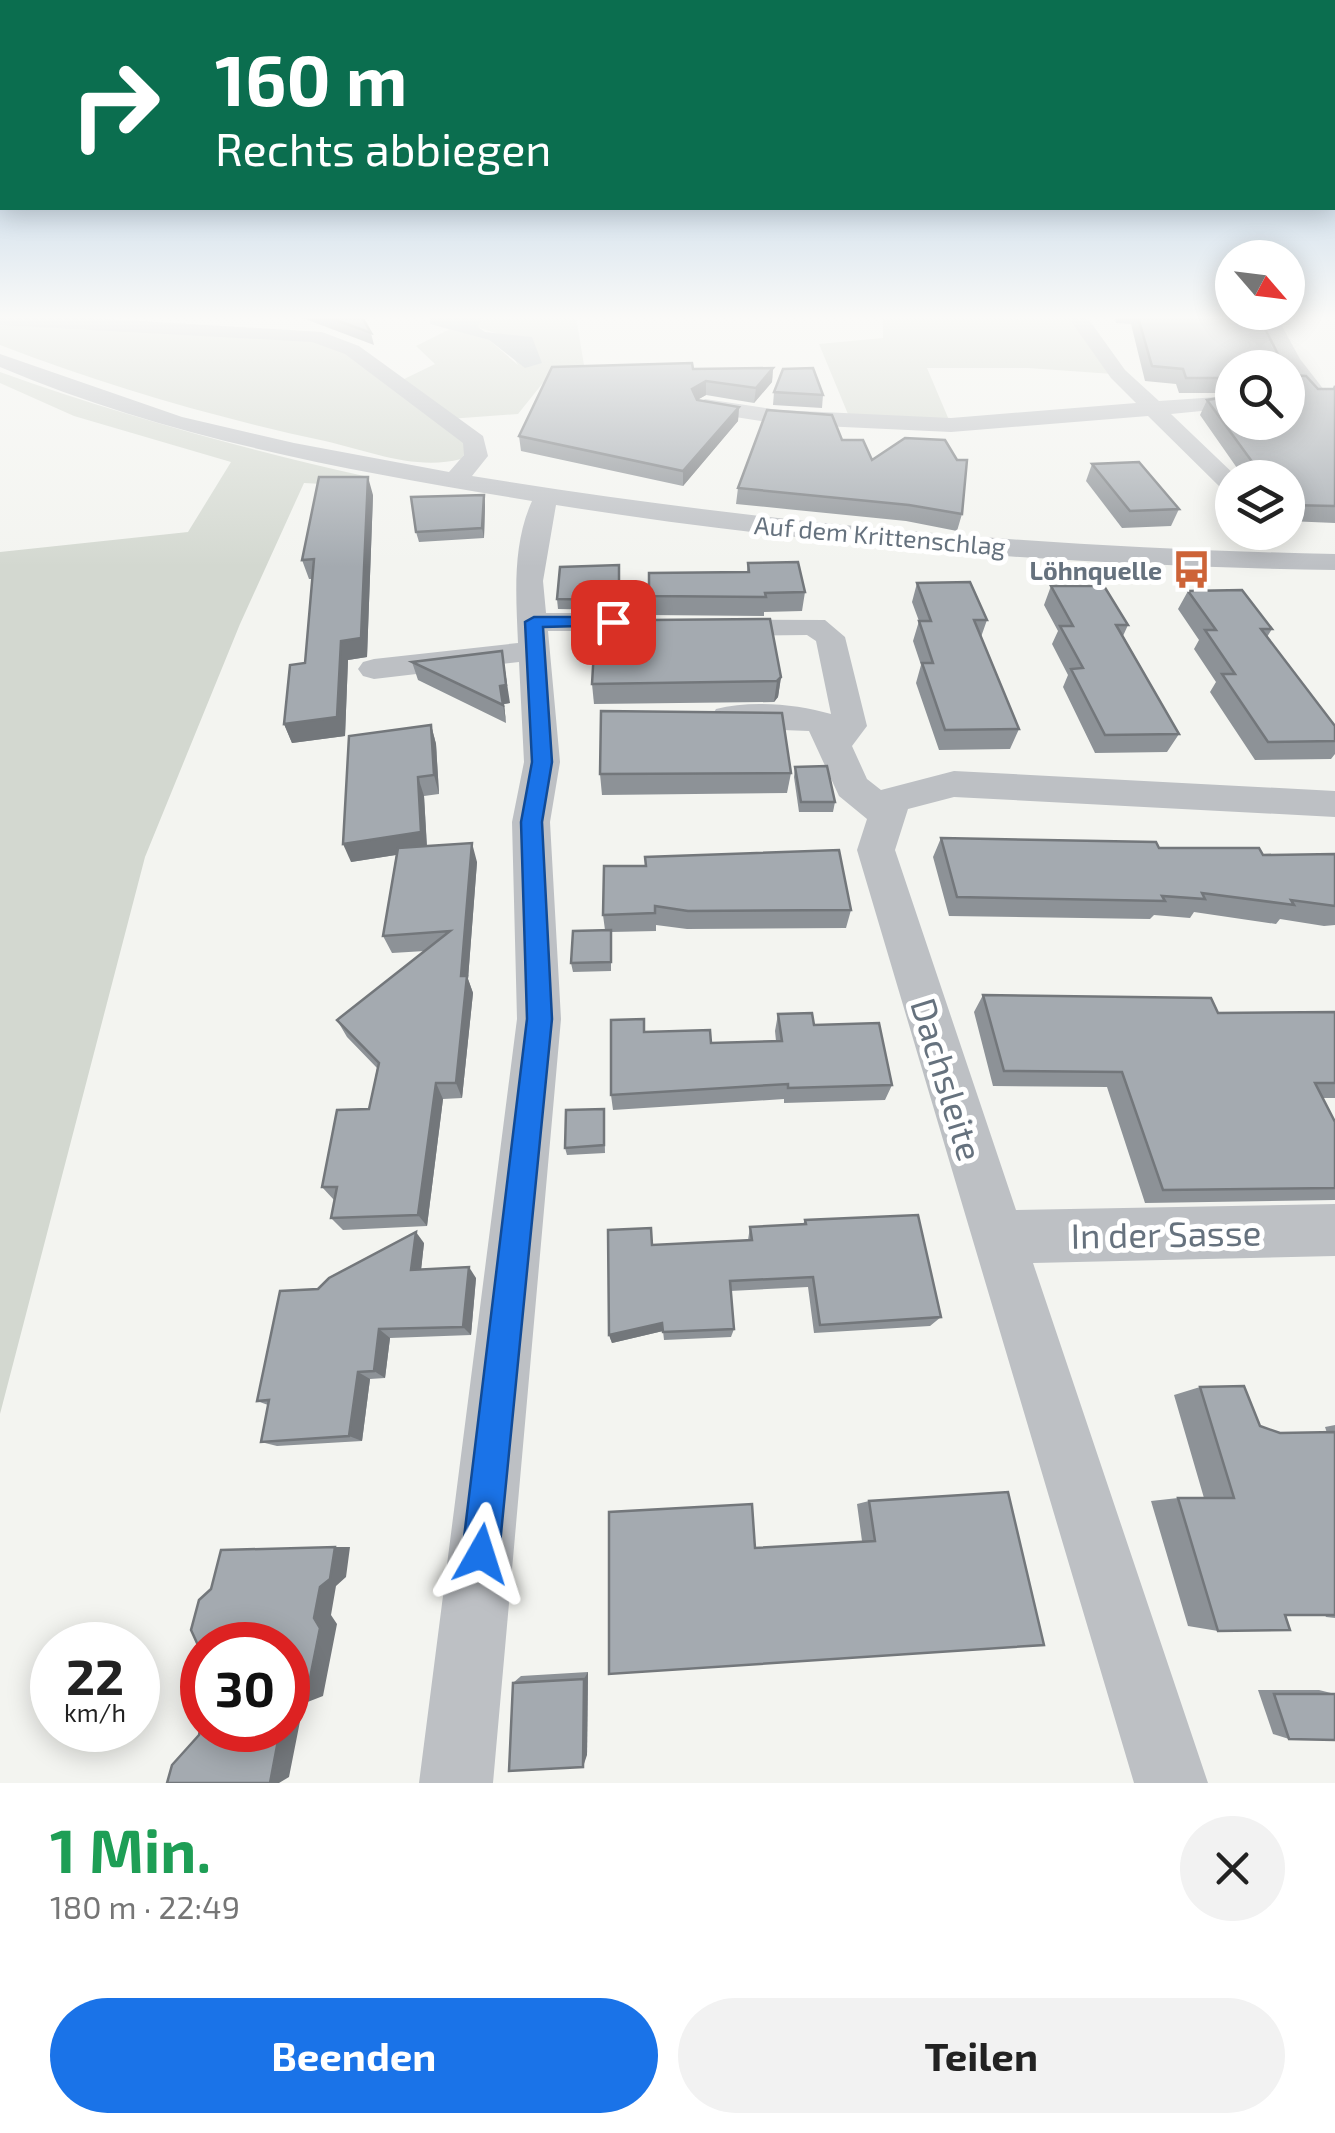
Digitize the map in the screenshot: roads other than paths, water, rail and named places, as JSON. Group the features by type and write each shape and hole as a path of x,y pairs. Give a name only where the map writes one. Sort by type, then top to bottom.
{"street":[{"name":"Auf dem Krittenschlag","path":"110,400 241,439 547,496 902,539 1326,562"},
{"path":"420,400 475,441 476,456 455,481"},
{"path":"1147,400 1215,467"},
{"path":"706,406 735,414 951,425 1215,404"},
{"path":"456,1783 540,1019 531,822 542,762 529,581 531,547 547,496"},
{"path":"1305,546 1326,562 1335,586"},
{"path":"374,669 613,622 624,628 814,626 830,637 850,726 835,744"},
{"path":"698,717 800,718 820,722 835,744 852,786 888,814 892,800 954,784 1335,804"},
{"name":"Dachsleite","path":"888,814 876,850 1171,1783"},
{"name":"In der Sasse","path":"998,1236 1335,1230"}],"place":[{"name":"Löhnquelle","path":"1192,570"}]}
